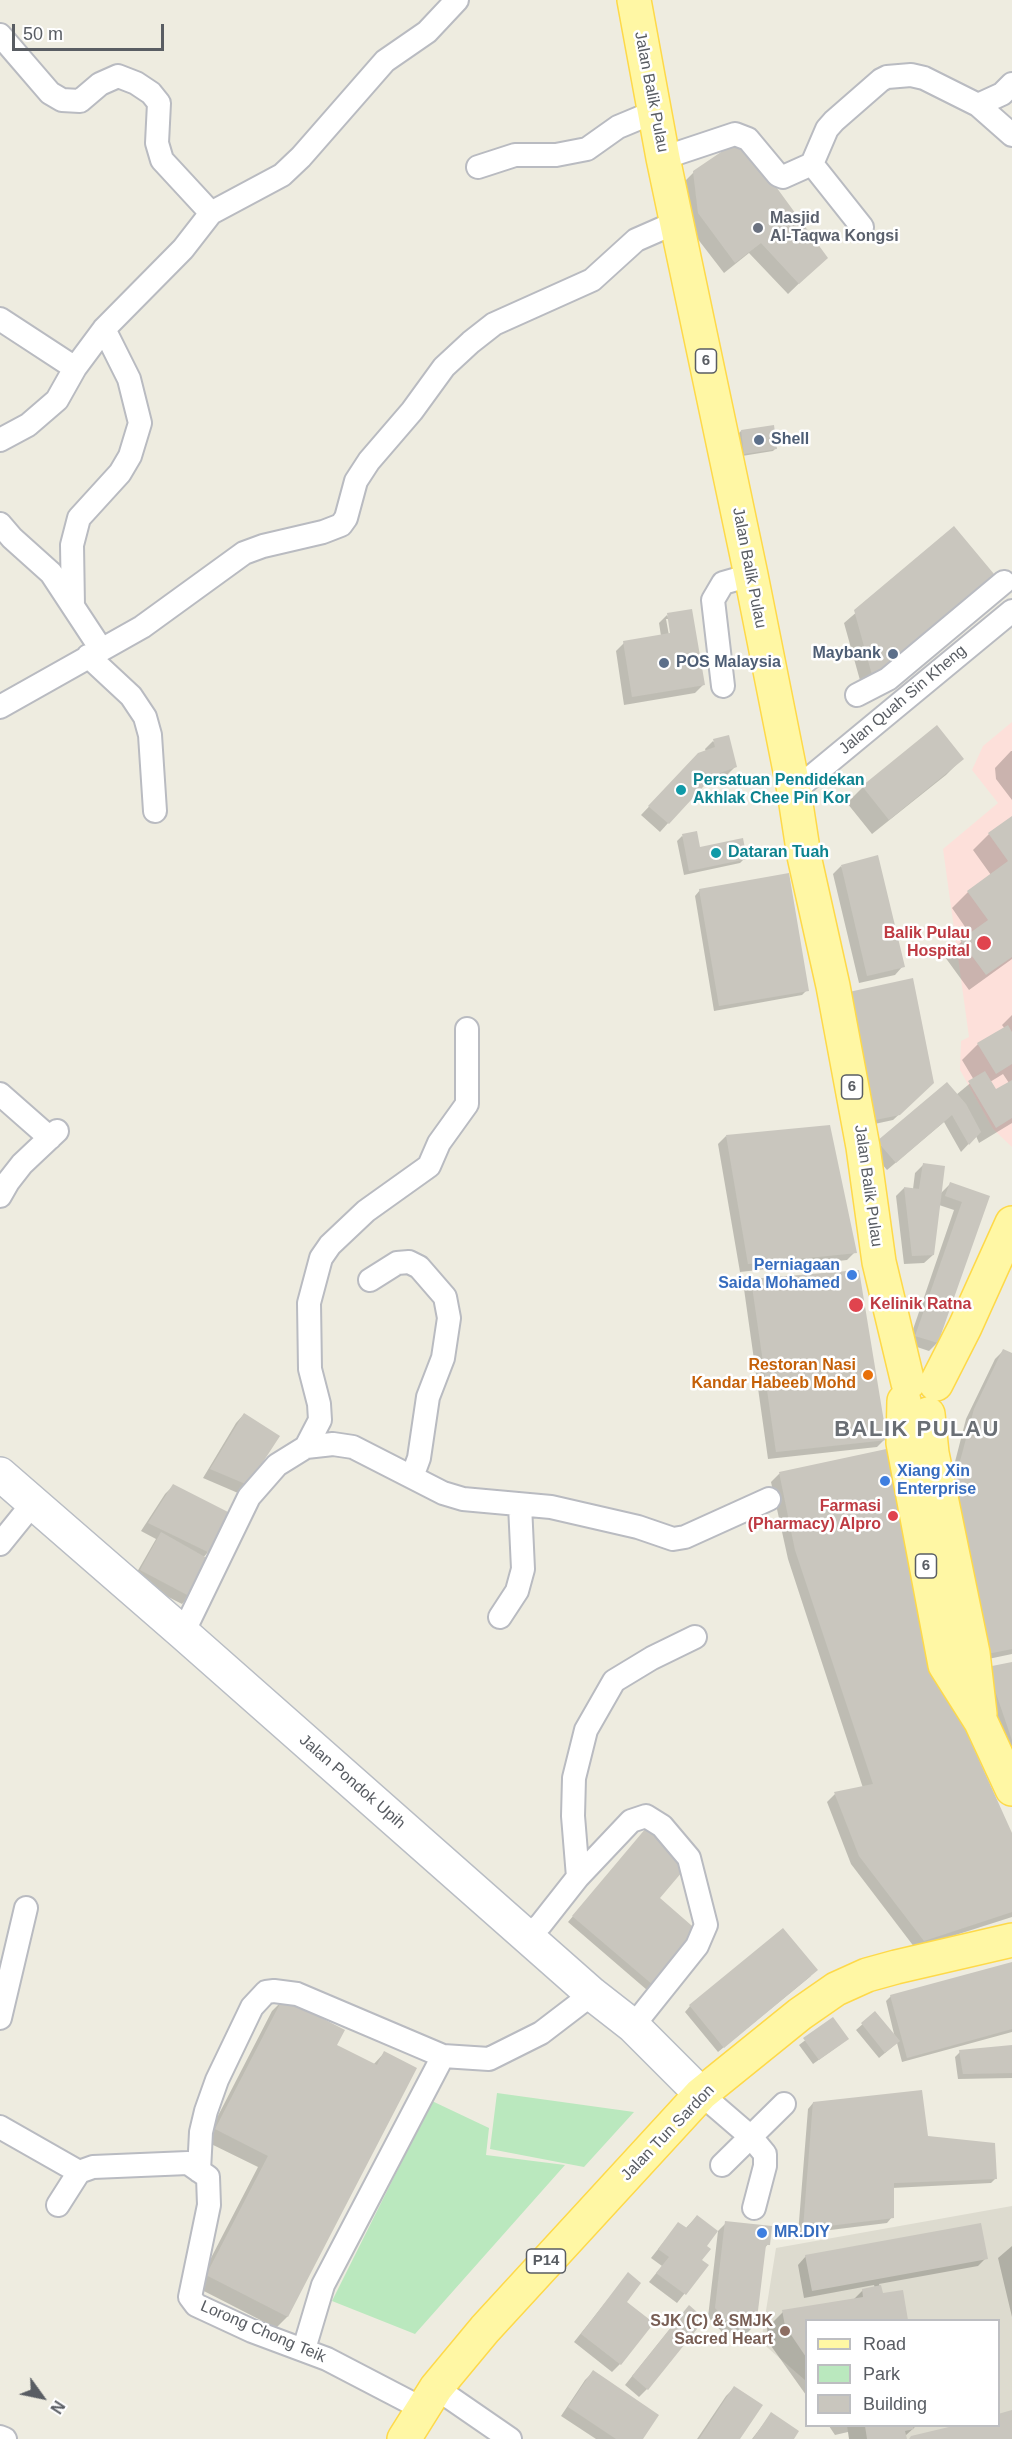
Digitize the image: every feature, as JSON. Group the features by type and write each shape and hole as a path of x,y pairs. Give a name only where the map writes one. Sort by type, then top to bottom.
{"main road":[{"name":"Jalan Balik Pulau","path":"634,0 663,158 751,575 794,791 804,856 833,986 863,1147 879,1263 919,1395 932,1453 973,1653 981,1722 1012,1789"},
{"path":"919,1395 965,1327 1012,1223"},
{"name":"Jalan Pondok Upih","path":"0,1474 592,1994 633,2026 701,2094"},
{"name":"Jalan Tun Sardon","path":"404,2439 430,2398 539,2267 590,2216 701,2094 800,2014 836,1989 896,1967 1012,1940"}],"street":[{"path":"0,440 28,425 57,400 75,368 104,329 183,249 211,213 282,175 301,157 385,61 427,32 457,0"},
{"path":"0,35 50,93 62,100 80,101 100,84 118,76 136,83 151,93 159,103 157,143 162,160 211,213"},
{"path":"663,158 735,134 748,139 778,175 783,177 812,164 827,129 881,80 887,77 911,75 924,78 978,105 1012,135"},
{"path":"978,105 1002,94 1012,84"},
{"path":"478,167 515,155 556,155 587,149 618,127 654,112"},
{"path":"812,164 862,227"},
{"path":"0,707 142,627 243,553 341,525 346,518 356,480 369,461 412,411 444,367 471,342 494,324 592,280 636,240 677,222"},
{"path":"0,319 75,368"},
{"path":"73,606 72,545 79,518 120,473 134,448 140,423 129,379 104,329"},
{"path":"0,524 51,573 73,606 95,653 131,696 145,717 150,735 155,811"},
{"path":"723,686 713,600 723,583 751,575"},
{"path":"857,695 888,679 1004,582"},
{"name":"Jalan Quah Sin Kheng","path":"794,791 1012,611"},
{"path":"306,1447 320,1420 319,1404 310,1369 309,1303 321,1258 330,1245 366,1211 429,1166 440,1143 468,1104 467,1029"},
{"path":"0,1094 54,1134 22,1164 0,1196"},
{"path":"369,1280 397,1263 409,1262 419,1267 445,1297 448,1318 443,1358 428,1396 419,1458 412,1478"},
{"path":"183,1633 249,1497 277,1465 306,1447 333,1444 353,1447 443,1493 463,1499 550,1507 638,1527 673,1539 685,1538 769,1499"},
{"path":"0,1544 34,1502"},
{"path":"500,1617 517,1591 524,1569 520,1505"},
{"path":"578,1877 573,1816 574,1778 586,1731 614,1681 652,1658 695,1637"},
{"path":"527,1937 541,1924 578,1877 631,1821 646,1816 662,1826 689,1858 706,1925 697,1946 633,2026"},
{"path":"0,2018 27,1908"},
{"path":"200,2171 201,2132 217,2080 252,2007 266,1992 274,1990 297,1994 443,2056 489,2059 541,2034 592,1994"},
{"path":"304,2349 323,2285 443,2056"},
{"path":"701,2094 751,2137 765,2154 765,2166 754,2208"},
{"path":"722,2165 784,2104"},
{"path":"0,2127 79,2172"},
{"path":"58,2205 79,2172 93,2167 188,2163 200,2171"},
{"name":"Lorong Chong Teik","path":"200,2171 208,2177 209,2205 190,2297 196,2305 252,2331 304,2349 350,2370 430,2398 487,2433 510,2439"},
{"path":"0,2437 5,2439"}],"shaded area":[{"name":"Balik Pulau Hospital","path":"1012,722 1012,1147 993,1129 960,1070 961,1041 969,1037 943,849 998,803 972,770 983,746"},
{"name":"SJK (C) & SMJK Sacred Heart","path":"1012,2206 1012,2439 849,2439 847,2427 1000,2427 1000,2319 805,2319 805,2380 761,2342 776,2248"}],"green space":[{"path":"497,2093 634,2112 584,2167 490,2149"},
{"path":"432,2101 489,2128 486,2155 565,2165 415,2334 332,2301"}],"building":[{"name":"Masjid Al-Taqwa Kongsi","path":"747,147 828,258 799,284 761,243 735,263 698,213 693,171 727,148"},
{"name":"Shell","path":"774,425 777,449 744,454 741,430"},
{"path":"954,526 994,574 874,682 854,610"},
{"name":"POS Malaysia","path":"692,609 705,685 632,697 623,641 670,633 667,613"},
{"path":"937,725 964,759 889,820 862,786"},
{"name":"Persatuan Pendidekan Akhlak Chee Pin Kor","path":"729,735 737,767 714,775 669,824 648,806 698,753 715,747 713,739"},
{"path":"1012,816 1012,957 986,975 960,940 988,920 967,891 1008,861 988,833"},
{"name":"Dataran Tuah","path":"697,831 700,847 743,838 747,859 689,871 682,834"},
{"path":"878,855 905,967 867,976 841,865"},
{"path":"789,873 809,991 719,1006 699,889"},
{"path":"913,978 934,1083 900,1115 875,1120 849,992"},
{"path":"1008,1025 1012,1032 1012,1064 996,1074 977,1043"},
{"path":"985,1071 996,1089 1012,1080 1012,1118 996,1128 968,1081"},
{"path":"947,1082 966,1104 981,1132 969,1145 952,1115 896,1163 877,1141"},
{"path":"830,1125 857,1253 748,1264 726,1135"},
{"path":"923,1163 945,1166 934,1255 912,1256 904,1187 919,1189"},
{"path":"950,1182 990,1196 938,1343 915,1336 962,1202 945,1196"},
{"path":"859,1270 887,1440 776,1452 751,1279"},
{"path":"1003,1349 1012,1353 1012,1649 982,1655 955,1480 974,1409"},
{"path":"244,1413 280,1436 248,1485 210,1469"},
{"path":"891,1448 930,1651 1012,1833 1012,1912 924,1941 859,1856 834,1792 873,1784 795,1550 779,1472"},
{"path":"173,1484 228,1512 210,1553 148,1523"},
{"path":"161,1532 212,1561 191,1597 140,1570"},
{"path":"1012,1662 1012,1740 987,1667"},
{"path":"646,1828 688,1865 660,1898 699,1932 653,1985 572,1916"},
{"path":"783,1928 818,1970 724,2048 689,2005"},
{"path":"1012,1962 1012,2029 907,2058 890,1995"},
{"path":"283,1998 345,2030 337,2045 377,2065 384,2051 417,2068 288,2317 206,2275 268,2156 215,2129"},
{"path":"875,2011 900,2041 885,2053 861,2023"},
{"path":"833,2017 849,2039 819,2060 803,2038"},
{"path":"1012,2045 1012,2073 963,2074 959,2050"},
{"path":"922,2090 928,2136 995,2143 997,2179 894,2183 894,2218 803,2229 813,2102"},
{"path":"697,2215 718,2231 707,2246 711,2249 702,2260 709,2265 686,2295 656,2273 669,2257 658,2249 678,2222 687,2228"},
{"path":"725,2221 772,2226 770,2245 766,2245 756,2327 730,2324 715,2308"},
{"path":"981,2223 988,2259 812,2291 805,2255"},
{"path":"628,2272 641,2283 627,2302 654,2323 621,2365 581,2334"},
{"path":"881,2285 883,2293 903,2290 908,2319 805,2319 805,2356 785,2326 782,2310 863,2297 862,2289"},
{"path":"689,2305 705,2319 648,2390 632,2376"},
{"path":"593,2370 659,2415 643,2439 616,2439 568,2407"},
{"path":"734,2386 763,2405 740,2439 699,2439"},
{"path":"1012,2410 1012,2439 909,2439 911,2436 949,2427 1000,2427 1000,2413"},
{"path":"771,2412 799,2431 794,2439 753,2439"},
{"path":"865,2427 913,2427 914,2429 905,2431 907,2439 867,2439"}],"place":[{"name":"Masjid Al-Taqwa Kongsi","path":"758,228"},
{"name":"Shell","path":"759,440"},
{"name":"Maybank","path":"893,654"},
{"name":"POS Malaysia","path":"664,663"},
{"name":"Persatuan Pendidekan Akhlak Chee Pin Kor","path":"681,790"},
{"name":"Dataran Tuah","path":"716,853"},
{"name":"Balik Pulau Hospital","path":"984,943"},
{"name":"Perniagaan Saida Mohamed","path":"852,1275"},
{"name":"Kelinik Ratna","path":"856,1305"},
{"name":"Restoran Nasi Kandar Habeeb Mohd","path":"868,1375"},
{"name":"Xiang Xin Enterprise","path":"885,1481"},
{"name":"Farmasi (Pharmacy) Alpro","path":"893,1516"},
{"name":"MR.DIY","path":"762,2233"},
{"name":"SJK (C) & SMJK Sacred Heart","path":"785,2331"}],"district":[{"name":"BALIK PULAU","path":"917,1430"}]}
